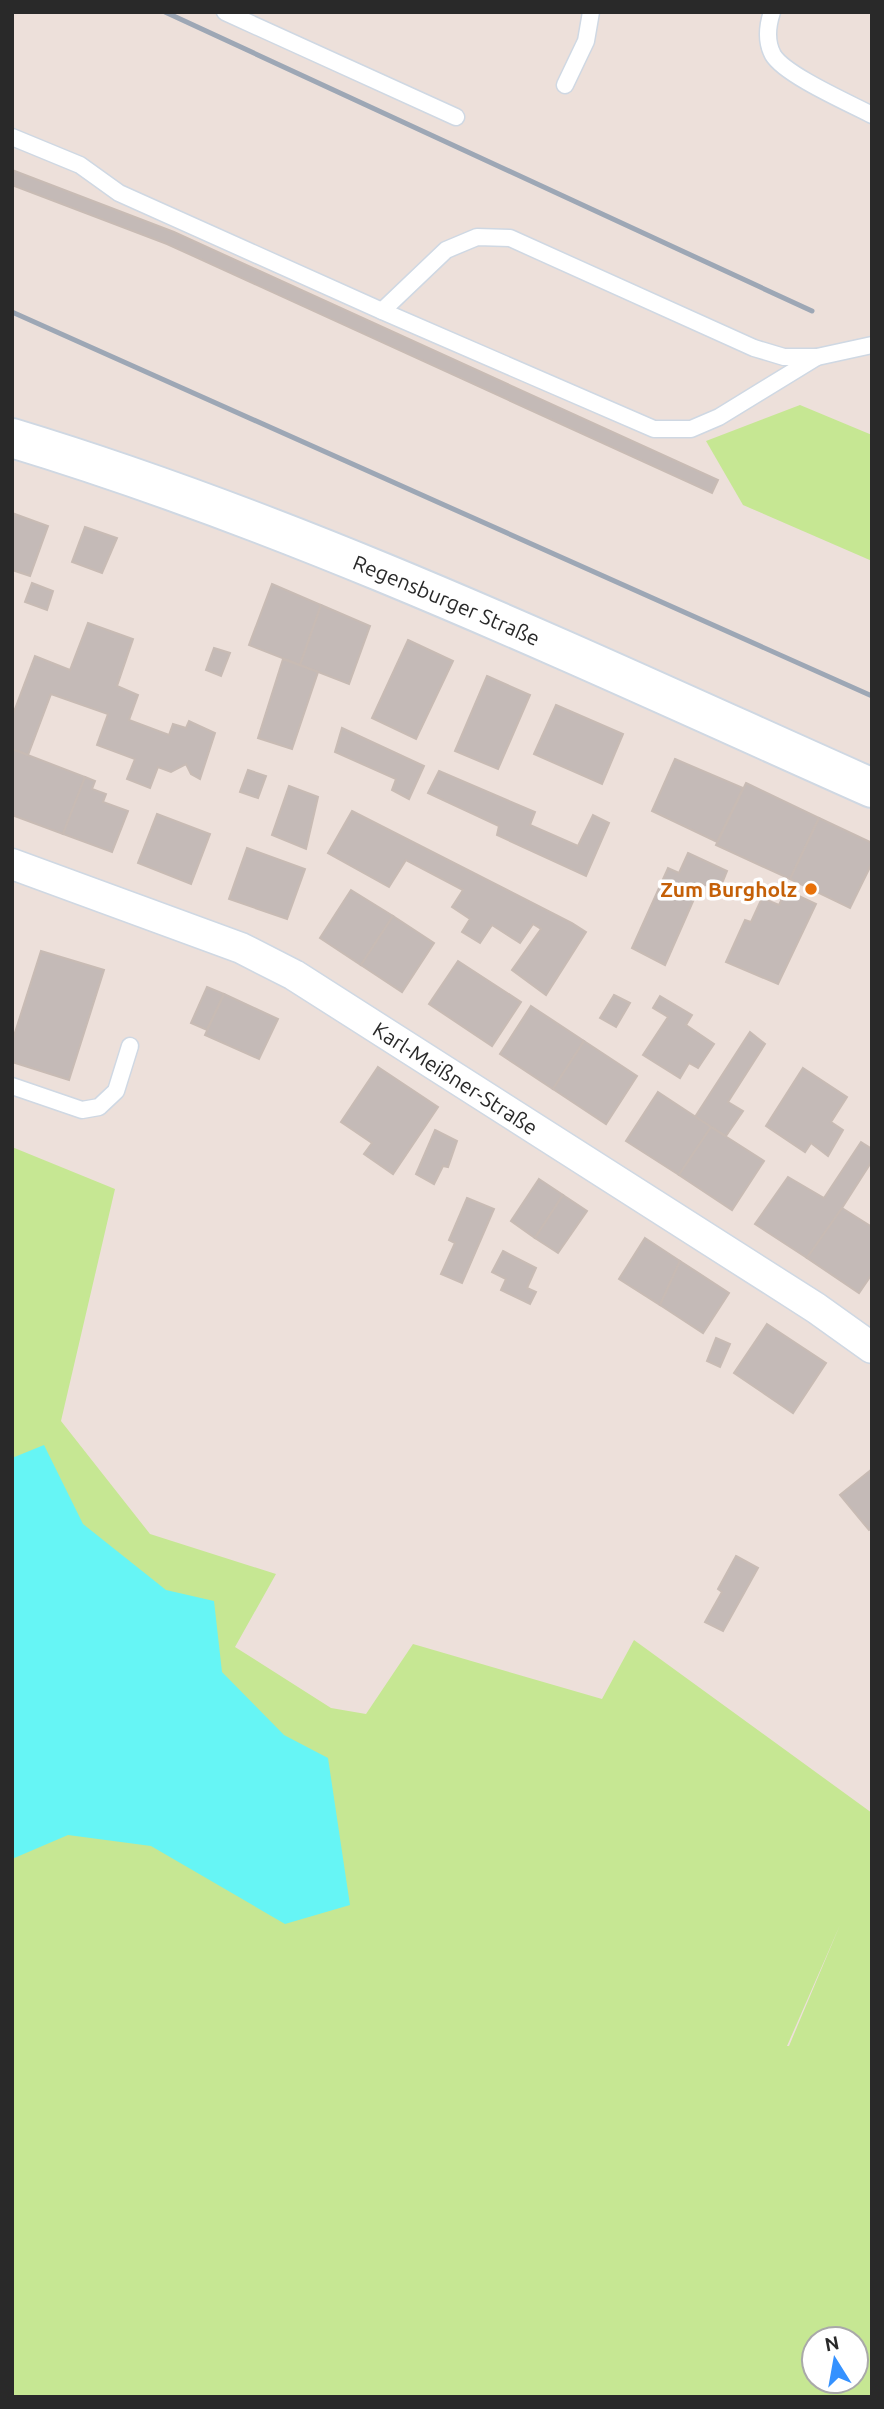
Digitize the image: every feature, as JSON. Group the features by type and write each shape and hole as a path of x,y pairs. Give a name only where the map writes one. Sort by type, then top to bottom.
{"main road":[{"name":"Regensburger Straße","path":"12,438 81,459 223,509 407,582 872,788"}],"street":[{"name":"Karl-Meißner-Straße","path":"12,864 241,948 294,975 816,1308 872,1348"}],"lane":[{"path":"225,12 456,117"},
{"path":"565,85 586,41 591,12"},
{"path":"772,12 767,41 775,58 793,73 872,116"},
{"path":"12,137 80,165 119,193 654,429 691,429 719,417 817,357"},
{"path":"382,311 446,250 477,237 509,238 754,348 784,357 817,357 872,345"},
{"path":"12,1086 82,1110 99,1107 116,1091 130,1046"}],"green space":[{"path":"800,405 872,435 872,561 743,505 706,441"},
{"path":"12,1147 115,1189 61,1421 150,1534 276,1574 235,1647 331,1708 366,1714 413,1644 602,1699 634,1640 872,1813 872,2397 12,2397","holes":["840,1925 789,2046 787,2046"]}],"water":[{"path":"44,1445 83,1524 166,1590 214,1601 222,1672 284,1735 328,1758 350,1905 285,1924 151,1846 68,1835 12,1859 12,1458"}],"building":[{"path":"12,170 174,232 718,480 712,493 167,244 12,185"},
{"path":"12,513 48,526 30,576 12,570"},
{"path":"85,527 117,538 102,573 72,562"},
{"path":"32,583 53,591 47,610 25,602"},
{"path":"272,584 321,605 300,665 249,645"},
{"path":"321,605 370,626 349,684 300,665"},
{"path":"88,623 133,639 117,686 138,695 129,720 169,735 173,724 186,728 189,721 215,733 200,779 191,774 186,764 171,772 158,767 150,788 127,779 135,759 97,745 108,714 51,694 28,755 12,749 12,717 35,656 70,670"},
{"path":"408,640 453,661 416,739 372,718"},
{"path":"214,648 230,653 221,676 206,670"},
{"path":"283,659 318,672 292,749 258,738"},
{"path":"487,676 530,695 498,769 455,751"},
{"path":"556,705 623,734 602,784 534,754"},
{"path":"342,728 424,766 409,799 392,790 396,779 335,752"},
{"path":"12,749 85,777 63,834 12,815"},
{"path":"675,759 743,788 717,842 652,811"},
{"path":"248,770 266,776 258,798 240,792"},
{"path":"439,771 535,812 530,825 578,846 593,815 609,823 586,876 497,835 499,826 428,793"},
{"path":"85,777 95,781 92,789 106,794 103,802 128,811 112,852 63,834"},
{"path":"746,783 819,818 790,879 716,845"},
{"path":"289,786 318,797 306,849 272,835"},
{"path":"352,811 586,932 546,995 512,970 541,929 533,924 520,943 492,925 480,943 462,932 470,919 452,907 463,890 406,860 389,887 328,853"},
{"path":"157,814 210,834 191,884 138,863"},
{"path":"819,818 872,843 872,863 850,908 790,879"},
{"path":"247,848 305,869 287,919 229,899"},
{"path":"688,853 727,871 719,891 701,883 665,965 632,948 668,868 679,873"},
{"path":"351,890 393,916 361,965 320,938"},
{"path":"786,890 816,904 778,984 726,962 745,920 751,922 762,898 779,905"},
{"path":"393,916 434,943 402,992 361,965"},
{"path":"41,951 104,970 69,1080 12,1062 12,1042"},
{"path":"458,961 521,1002 492,1046 429,1004"},
{"path":"207,987 224,994 207,1030 191,1023"},
{"path":"224,994 278,1019 259,1059 205,1035"},
{"path":"614,995 630,1003 616,1027 600,1018"},
{"path":"660,996 692,1015 686,1025 714,1044 698,1068 689,1063 680,1078 643,1055 668,1017 653,1008"},
{"path":"531,1006 584,1041 553,1089 500,1054"},
{"path":"750,1032 765,1044 728,1102 743,1111 726,1136 695,1117"},
{"path":"584,1041 637,1076 606,1124 553,1089"},
{"path":"378,1067 438,1107 393,1174 364,1154 372,1143 341,1122"},
{"path":"803,1068 847,1097 831,1122 843,1130 828,1156 811,1143 805,1152 766,1126"},
{"path":"658,1092 711,1127 679,1175 626,1141"},
{"path":"711,1127 764,1161 732,1210 679,1175"},
{"path":"435,1130 457,1141 448,1167 443,1166 434,1184 416,1174"},
{"path":"861,1142 872,1149 872,1161 807,1258 755,1224 788,1177 824,1198"},
{"path":"539,1179 563,1195 535,1238 511,1221"},
{"path":"563,1195 587,1211 558,1253 535,1238"},
{"path":"467,1198 494,1209 462,1283 441,1274 455,1243 449,1240"},
{"path":"842,1208 872,1227 872,1274 859,1293 807,1258"},
{"path":"645,1238 680,1261 660,1305 619,1279"},
{"path":"503,1251 536,1268 527,1288 536,1292 530,1304 501,1290 506,1279 492,1272"},
{"path":"680,1261 729,1293 703,1333 660,1305"},
{"path":"767,1324 826,1363 793,1413 734,1373"},
{"path":"716,1338 730,1344 720,1367 707,1361"},
{"path":"872,1469 872,1528 869,1530 840,1495"},
{"path":"736,1556 758,1568 723,1631 705,1622 722,1592 718,1589"}],"railway":[{"path":"165,12 812,311"},
{"path":"12,312 872,696"}],"place":[{"name":"Zum Burgholz","path":"811,889"}]}
